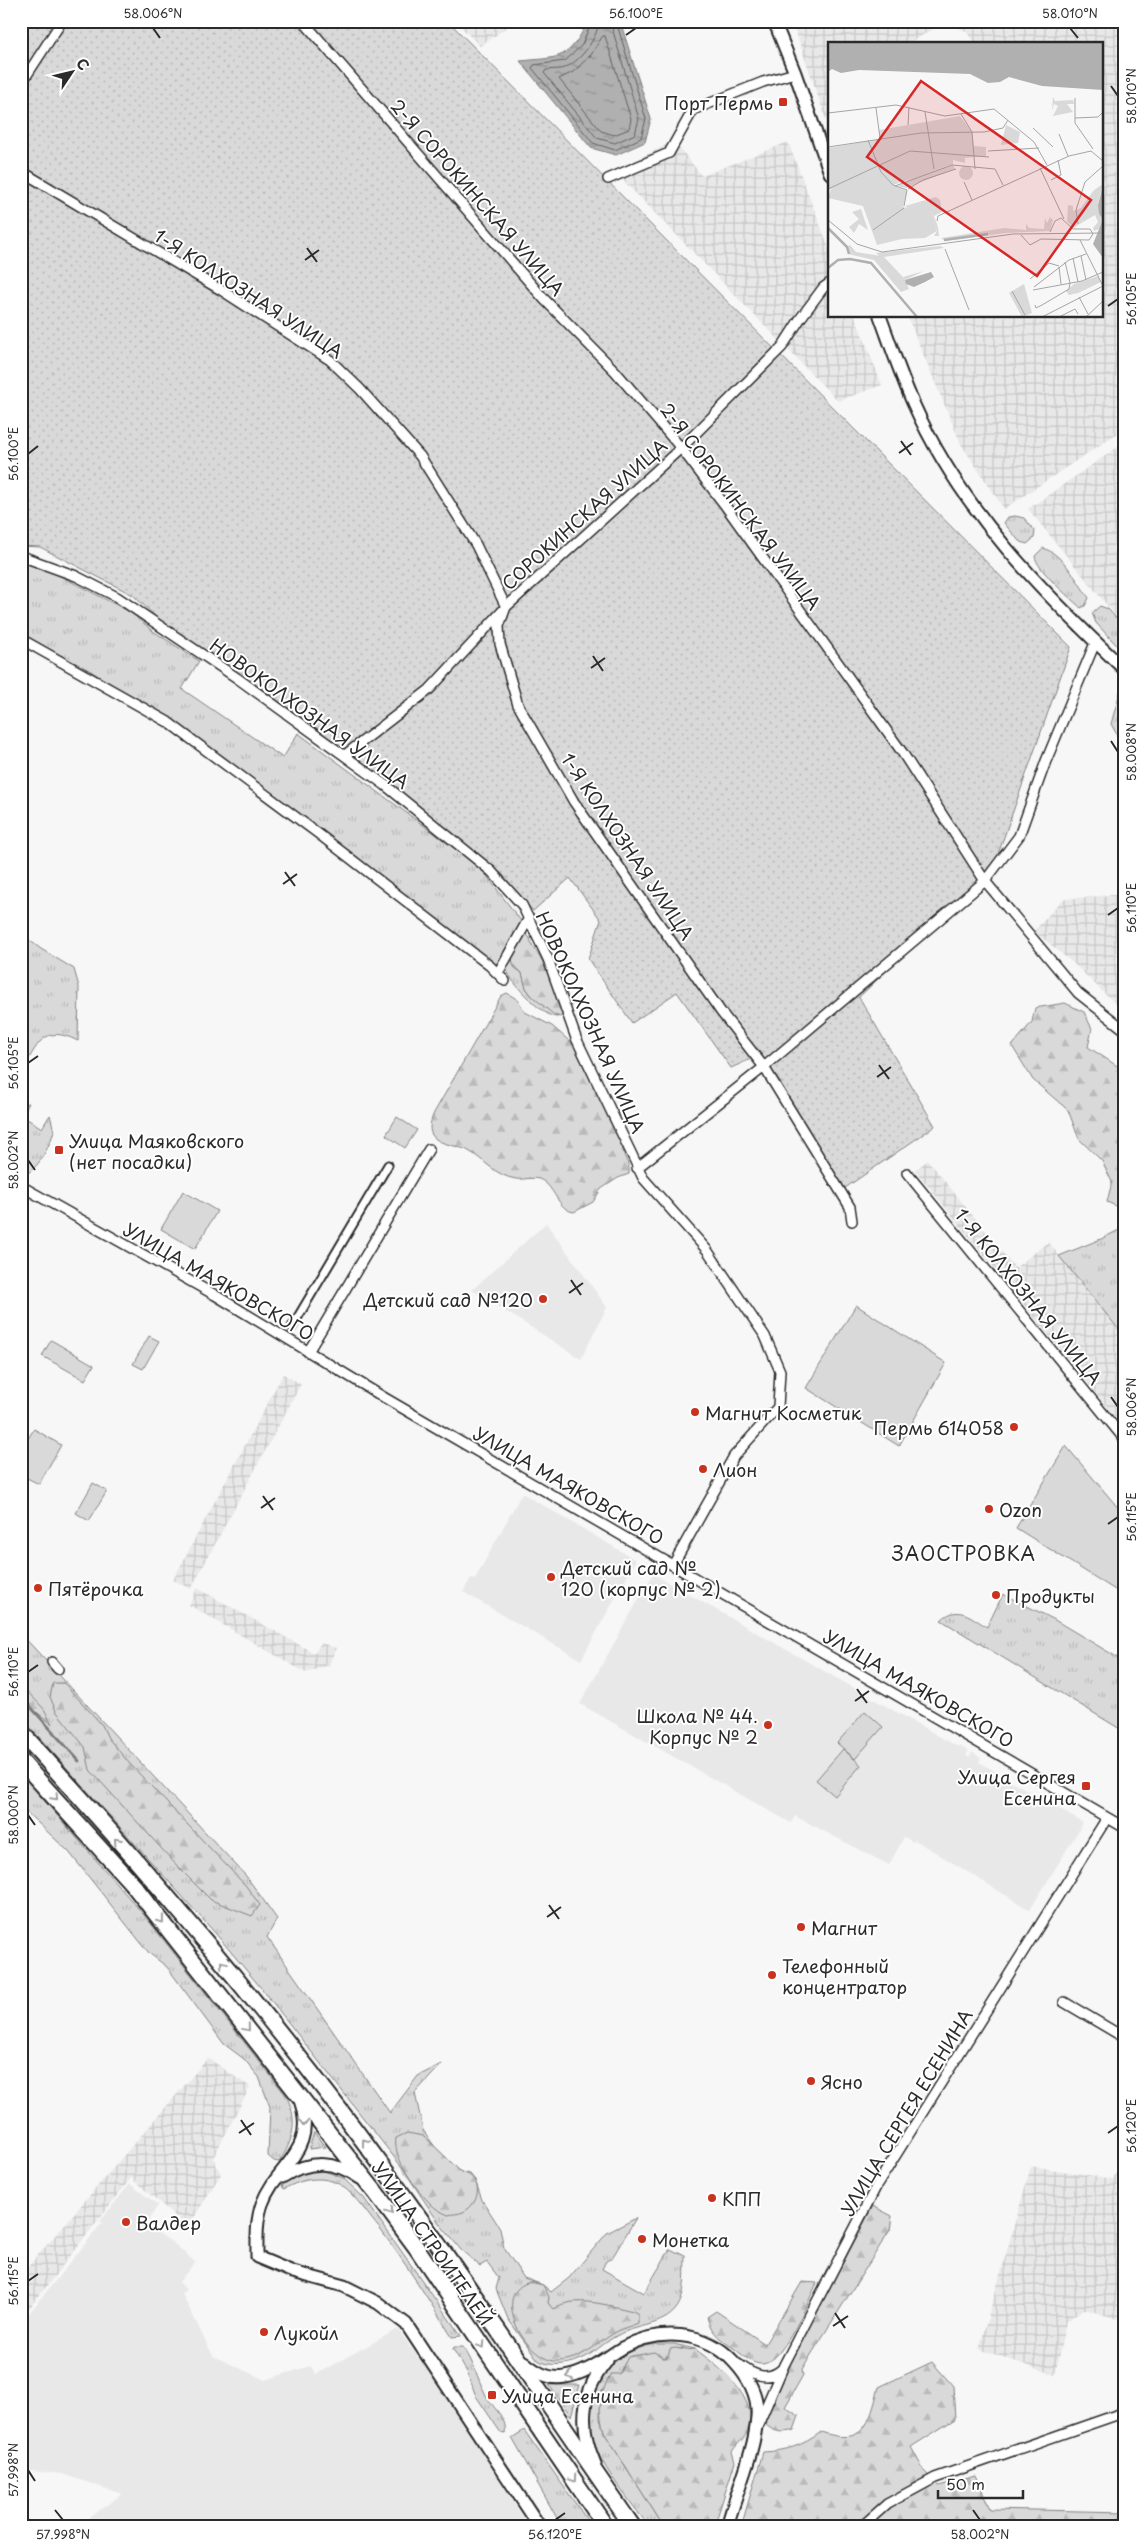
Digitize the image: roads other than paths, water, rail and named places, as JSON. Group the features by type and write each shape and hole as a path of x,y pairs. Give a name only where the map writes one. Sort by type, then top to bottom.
{"main road":[{"name":"УЛИЦА СТРОИТЕЛЕЙ","path":"21,1732 255,2002 399,2189 633,2527"},
{"name":"УЛИЦА СТРОИТЕЛЕЙ","path":"21,1761 134,1886 288,2078 376,2193 416,2247 606,2527"}],"street":[{"path":"21,84 62,21"},
{"name":"2-Я СОРОКИНСКАЯ УЛИЦА","path":"303,21 544,299 615,371 681,448 724,504 902,752 985,881 1078,992 1125,1030"},
{"path":"774,21 795,73 828,167"},
{"path":"608,179 669,154 693,110 763,82 795,73"},
{"name":"1-Я КОЛХОЗНАЯ УЛИЦА","path":"21,171 221,290 330,360 360,389 420,456 476,545 506,607 499,626 500,644 518,705 574,802 721,1012 764,1067 850,1207 852,1221"},
{"name":"СОРОКИНСКАЯ УЛИЦА","path":"345,755 429,690 506,607 681,448 782,347 800,319 823,288 828,284"},
{"path":"881,318 914,405 960,488 1000,541 1096,643 1125,670"},
{"name":"НОВОКОЛХОЗНАЯ УЛИЦА","path":"21,556 76,576 117,597 237,678 345,755 492,871 516,898 529,918 548,959 576,1038 637,1168 643,1178 706,1250 765,1336 780,1371 778,1407 734,1456 674,1565"},
{"path":"21,639 168,722 320,835 505,980"},
{"path":"637,1168 764,1067 985,881 1019,836 1046,761 1096,643"},
{"path":"498,973 529,918"},
{"path":"308,1352 429,1150"},
{"path":"292,1327 388,1165"},
{"name":"1-Я КОЛХОЗНАЯ УЛИЦА","path":"907,1173 1125,1440"},
{"name":"УЛИЦА МАЯКОВСКОГО","path":"21,1186 215,1295 308,1352 1125,1828"},
{"name":"УЛИЦА СЕРГЕЯ ЕСЕНИНА","path":"754,2435 782,2369 878,2185 1107,1818"},
{"path":"1064,2002 1125,2038"},
{"path":"288,2078 301,2102 304,2126 296,2154 270,2189 261,2211 257,2227 257,2257 293,2272 344,2286 378,2303 406,2324 540,2527"},
{"path":"276,2181 305,2166 329,2164 354,2173 376,2193"},
{"path":"512,2350 534,2371 552,2378 573,2376 635,2342 669,2334 698,2339 730,2358 748,2372 762,2376 771,2376 782,2369"},
{"path":"606,2488 586,2441 583,2411 591,2384 613,2354"},
{"path":"727,2527 754,2435 757,2416 756,2400 749,2381 730,2358"},
{"path":"861,2527 886,2504 935,2478 986,2462 1024,2445 1125,2412"},
{"path":"21,2525 28,2527"}],"water":[{"path":"588,21 620,21 651,119 645,142 616,155 591,148 520,61 554,57 569,50 575,44"}],"waterway":[{"path":"21,1696 79,1761"}],"place":[{"name":"Порт Пермь","path":"783,102"},
{"name":"Улица Маяковского (нет посадки)","path":"59,1150"},
{"name":"Детский сад №120","path":"543,1299"},
{"name":"Магнит Косметик","path":"695,1412"},
{"name":"Пермь 614058","path":"1014,1427"},
{"name":"Лион","path":"703,1469"},
{"name":"Ozon","path":"989,1509"},
{"name":"Детский сад № 120 (корпус № 2)","path":"551,1577"},
{"name":"Пятёрочка","path":"38,1588"},
{"name":"Продукты","path":"996,1595"},
{"name":"Школа № 44. Корпус № 2","path":"768,1725"},
{"name":"Улица Сергея Есенина","path":"1086,1786"},
{"name":"Магнит","path":"801,1927"},
{"name":"Телефонный концентратор","path":"772,1975"},
{"name":"Ясно","path":"811,2081"},
{"name":"КПП","path":"712,2198"},
{"name":"Валдер","path":"126,2222"},
{"name":"Монетка","path":"642,2239"},
{"name":"Лукойл","path":"264,2332"},
{"name":"Улица Есенина","path":"492,2395"}],"district":[{"name":"ЗАОСТРОВКА","path":"964,1553"}]}
